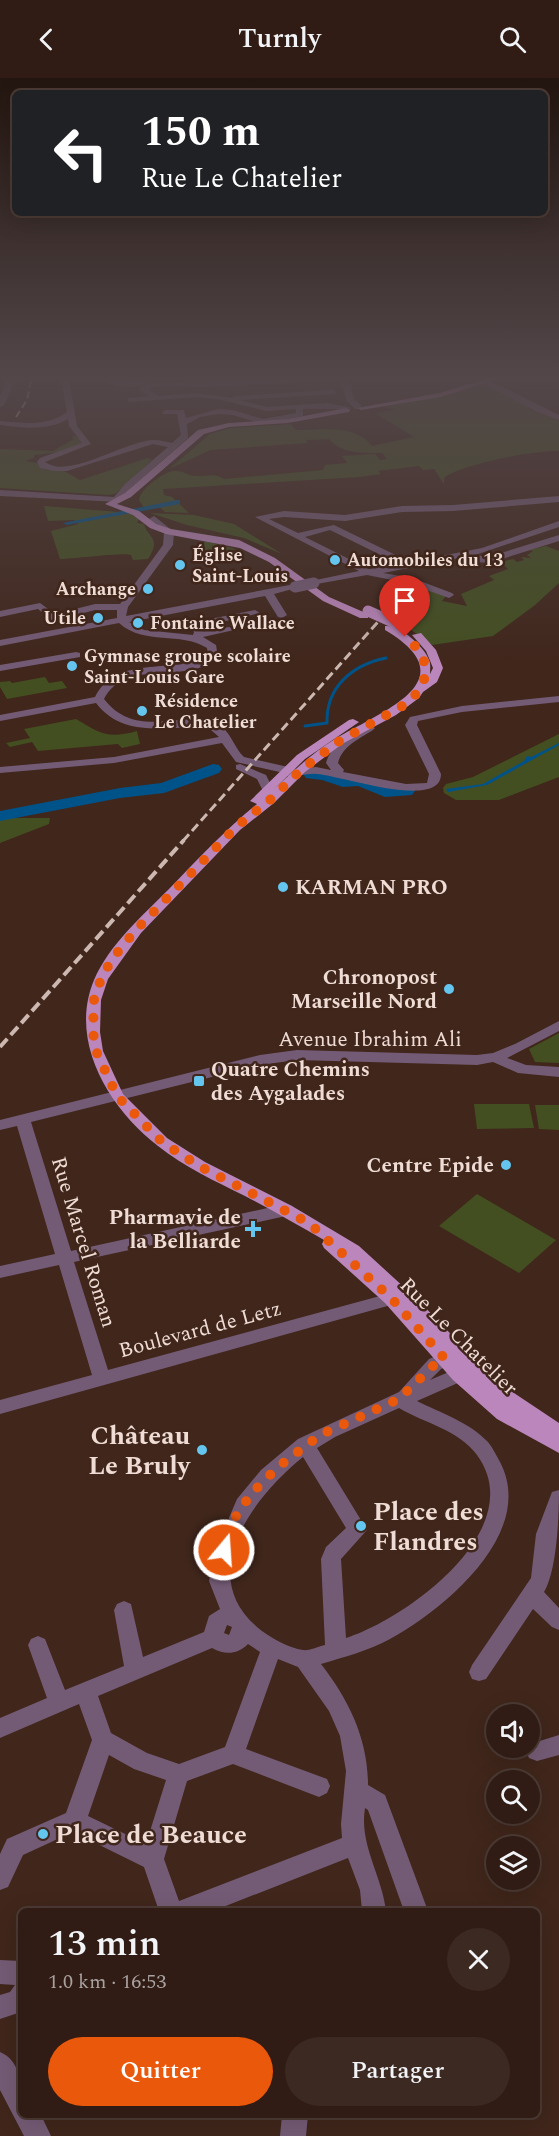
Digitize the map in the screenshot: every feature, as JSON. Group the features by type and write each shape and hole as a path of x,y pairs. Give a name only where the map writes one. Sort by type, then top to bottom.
{"main road":[{"path":"119,503 155,472"},
{"path":"119,503 136,493 160,472"},
{"path":"136,493 134,499 140,510 154,523 197,530 257,545 366,614"},
{"path":"119,503 140,510"},
{"path":"119,503 169,532 245,546"},
{"path":"197,530 245,546 272,560 326,599 392,625 422,655 426,671 419,689 322,739 288,772"},
{"name":"Rue Le Chatelier","path":"419,689 411,700 392,713 338,742 308,764 288,772 267,789 236,827 136,930 112,959 101,979 94,1000 93,1032 96,1051 117,1096 162,1142 199,1166 286,1210 352,1250 412,1304 451,1356 503,1414 559,1446"},
{"name":"Rue Le Chatelier","path":"236,827 270,800 288,772"},
{"name":"Rue Le Chatelier","path":"309,1223 451,1356"},
{"name":"Rue Le Chatelier","path":"465,1372 559,1432"}],"street":[{"path":"0,499 19,497 119,503 128,486 144,472"},
{"path":"0,493 19,497"},
{"path":"449,595 409,580 369,573 259,517 284,514 345,518 402,509 453,508 559,499"},
{"path":"154,523 165,551"},
{"path":"15,623 121,620 465,554 559,524"},
{"path":"298,536 331,527 409,565"},
{"path":"121,620 123,608 165,551 169,532"},
{"path":"465,554 480,560 489,560 559,537"},
{"path":"544,543 559,542"},
{"path":"268,592 282,615"},
{"path":"0,604 15,623"},
{"path":"0,643 15,623 40,606 52,618 95,607 123,608"},
{"path":"0,718 99,699 109,683 125,675 192,667 211,660 212,647 197,637 194,625 255,614"},
{"path":"121,620 133,631 146,635 197,637 230,630"},
{"path":"0,669 76,655"},
{"path":"99,699 106,708 128,721 160,726 207,726 221,732 232,754 240,760 288,772"},
{"path":"308,764 406,788 431,786 435,781 435,774 411,725 414,719 462,709 559,699"},
{"path":"343,772 331,762 338,750 392,713"},
{"path":"0,770 114,760 219,743 225,739"},
{"path":"203,745 216,747 229,761 262,777 267,789"},
{"path":"229,761 288,772 316,770 343,772"},
{"name":"Avenue Ibrahim Ali","path":"0,1125 260,1060 297,1055 456,1060 496,1057 520,1047 559,1025"},
{"path":"496,1057 506,1065 520,1070 559,1072"},
{"name":"Rue Marcel Roman","path":"22,1119 102,1379"},
{"path":"0,1272 286,1210"},
{"name":"Boulevard de Letz","path":"0,1407 392,1299 412,1304"},
{"path":"399,1399 435,1364 451,1356"},
{"path":"238,1629 228,1644 220,1642 214,1630 222,1598 219,1565 234,1519 251,1494 278,1467 305,1444 320,1435 465,1372"},
{"path":"305,1660 380,1634 415,1614 452,1584 484,1544 501,1504 497,1476 484,1449 466,1433 418,1412 399,1399"},
{"path":"305,1444 357,1530 333,1553 336,1650"},
{"path":"479,1672 542,1580 546,1534 559,1498"},
{"path":"533,1593 543,1606 559,1620"},
{"path":"222,1598 238,1629 269,1647 305,1660 327,1687 344,1715 353,1742 357,1791 352,1811 355,1844 368,1873 374,1908"},
{"path":"124,1610 135,1670"},
{"path":"0,1728 135,1670 214,1630"},
{"path":"38,1645 59,1702"},
{"path":"233,1754 269,1647"},
{"path":"0,1879 15,1847 75,1820 103,1740 85,1691"},
{"path":"103,1740 142,1762 179,1774 233,1754 320,1786"},
{"path":"540,1750 559,1744"},
{"path":"170,1908 153,1859 179,1774"},
{"path":"357,1791 377,1803 415,1908"},
{"path":"75,1820 153,1859"},
{"path":"196,1908 355,1844"},
{"path":"0,1972 18,1973"},
{"path":"0,2064 18,2098"},
{"path":"29,2118 38,2136"},
{"path":"293,2136 296,2118"}],"green space":[{"path":"0,472 66,472 80,480 105,472 139,472 115,494 108,495 0,488"},
{"path":"169,472 183,472 193,476 214,475 224,479 301,472 379,472 381,474 163,489 164,495 172,497 189,513 165,512 157,505 144,508 139,500 143,491"},
{"path":"436,472 455,472 444,478 444,484"},
{"path":"44,506 132,513 139,519 137,523 144,524 153,539 152,552 148,559 133,560 131,555 127,554 60,559 51,531 78,524 74,520 48,521"},
{"path":"150,513 194,515 234,524 282,554 244,538 187,525"},
{"path":"206,541 235,549 232,550 236,554 216,558 210,553 192,552"},
{"path":"546,546 559,551 559,583 535,605 493,636 432,645 401,621 412,610 415,598 411,595 414,592 406,587 417,583 446,596 442,601 467,606 461,594 494,580 489,576 508,569 501,562 513,559 517,562 524,560 521,557 531,558 527,555 533,551 529,550"},
{"path":"45,677 49,683 62,681 67,688 7,699 0,687 0,682 10,681 12,683"},
{"path":"76,719 105,734 119,735 137,731 140,744 122,748 118,744 38,751 32,742 10,747 6,743 30,738 24,729"},
{"path":"559,734 559,777 499,800 456,800 444,793 443,788 446,784 473,777"},
{"path":"0,818 50,818 49,824 0,843"},
{"path":"559,1033 559,1063 535,1062 529,1049"},
{"path":"474,1104 529,1104 534,1128 477,1129"},
{"path":"535,1105 559,1105 559,1130 539,1129"},
{"path":"477,1194 556,1240 519,1273 439,1226"}],"water":[{"path":"559,743 487,785 448,792 446,789 483,784 524,761 527,756 531,757"}],"waterway":[{"path":"67,523 177,502"},
{"path":"305,726 327,723 331,699 343,680 362,666 386,658"},
{"path":"0,816 120,793 164,788 213,769"},
{"path":"312,774 325,775 343,782 360,781 385,792 406,791"}],"railway":[{"path":"183,841 408,588"},
{"path":"0,1047 184,840"}],"place":[{"name":"Automobiles du 13","path":"335,560"},
{"name":"Église Saint-Louis","path":"180,565"},
{"name":"Archange","path":"148,589"},
{"name":"Utile","path":"98,618"},
{"name":"Fontaine Wallace","path":"138,623"},
{"name":"Gymnase groupe scolaire Saint-Louis Gare","path":"72,666"},
{"name":"Résidence Le Chatelier","path":"142,711"},
{"name":"KARMAN PRO","path":"283,887"},
{"name":"Chronopost Marseille Nord","path":"449,989"},
{"name":"Quatre Chemins des Aygalades","path":"199,1081"},
{"name":"Centre Epide","path":"506,1165"},
{"name":"Pharmavie de la Belliarde","path":"253,1229"},
{"name":"Château Le Bruly","path":"202,1450"},
{"name":"Place des Flandres","path":"361,1526"},
{"name":"Place de Beauce","path":"43,1834"}],"route":[{"path":"224,1550 234,1519 251,1494 294,1453 320,1435 399,1399 435,1364 445,1359 392,1299 309,1223 199,1166 162,1142 135,1116 117,1096 96,1051 93,1032 94,1000 101,979 123,945 236,827 270,800 297,773 338,742 392,713 415,696 424,680 426,665 422,655 405,637"}]}
